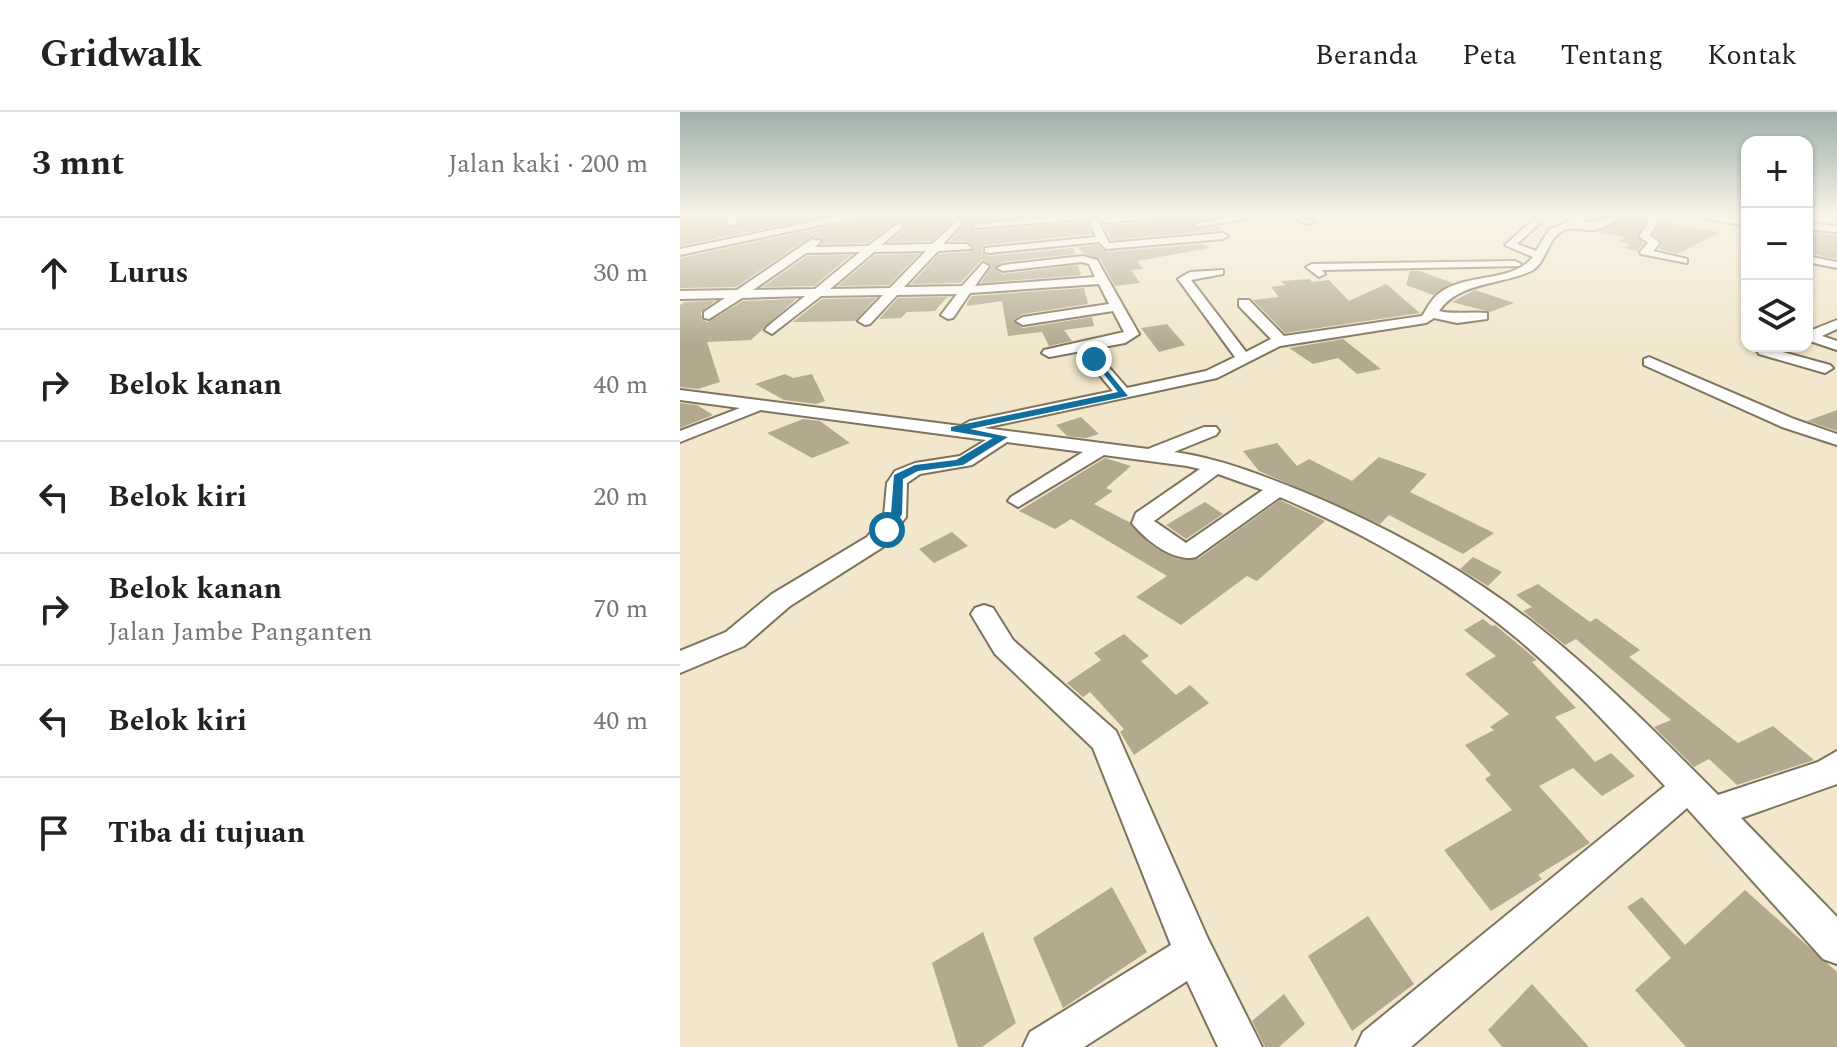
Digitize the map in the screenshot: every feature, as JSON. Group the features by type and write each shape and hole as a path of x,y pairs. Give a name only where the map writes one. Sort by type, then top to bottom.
{"street":[{"path":"709,315 788,260"},
{"path":"772,330 856,260"},
{"path":"865,321 923,260"},
{"path":"1035,260 1003,264 1089,260 1132,334 1049,353"},
{"path":"1319,274 1312,267 1536,260"},
{"path":"954,429 1211,375 1275,343 1426,319 1442,297 1457,289 1523,272 1536,260"},
{"path":"1677,260 1683,261"},
{"path":"1813,260 1837,265"},
{"path":"948,315 983,266"},
{"path":"1219,272 1190,275 1184,279 1243,358"},
{"path":"680,295 821,290 1011,289 1103,280"},
{"path":"1244,303 1275,343"},
{"path":"1023,321 1117,307"},
{"path":"1431,313 1453,318 1482,316"},
{"path":"1767,352 1831,372 1837,348 1809,336 1837,324"},
{"path":"1094,359 1124,394"},
{"path":"1649,362 1788,423 1837,440"},
{"path":"680,395 1152,455 1222,468 1276,490 1324,499 1520,626 1701,799 1837,945"},
{"path":"680,437 757,407"},
{"path":"1152,455 1210,431"},
{"path":"680,663 735,639 781,600 875,542 895,517 897,483 902,475 915,469 959,463 1003,437"},
{"path":"1018,501 1099,450"},
{"path":"1164,515 1222,468"},
{"path":"1222,468 1142,522 1189,562 1276,490"},
{"path":"984,614 1004,647 1105,740 1194,953 1240,1047"},
{"path":"1378,1047 1701,799 1828,773 1837,765"},
{"path":"1045,1047 1194,953"}],"building":[{"path":"680,260 777,260 736,287 680,288"},
{"path":"802,260 845,260 814,286 763,287"},
{"path":"869,260 914,260 889,285 838,286"},
{"path":"934,260 1024,260 1003,262 994,269 1003,274 1078,265 1081,275 981,283 992,265 982,260 960,283 911,284"},
{"path":"1100,260 1145,260 1137,261 1143,269 1131,270 1140,283 1115,286"},
{"path":"1410,271 1419,271 1453,283 1433,295 1406,285"},
{"path":"1310,279 1312,282 1329,280 1349,301 1386,284 1420,313 1285,333 1253,300 1279,297 1271,287 1285,285 1281,281"},
{"path":"1084,288 1088,304 1023,314 1013,320 1023,328 1092,317 1094,326 1064,330 1072,341 1049,346 1042,332 1008,336 1002,301 967,306 972,296"},
{"path":"1475,290 1514,303 1490,312 1452,302"},
{"path":"947,297 935,311 907,312 901,318 879,319 898,298"},
{"path":"876,298 855,321 793,322 822,299"},
{"path":"796,299 751,340 707,342 720,382 698,389 680,387 680,305 685,302 715,301 701,312 702,320 708,322 743,301"},
{"path":"1167,324 1185,345 1159,352 1141,328"},
{"path":"1343,339 1381,369 1357,374 1338,358 1313,364 1289,348"},
{"path":"785,374 793,378 812,374 825,401 816,404 784,400 755,384"},
{"path":"680,403 697,405 713,415 680,428"},
{"path":"1837,410 1837,431 1807,421"},
{"path":"1081,417 1099,434 1086,438 1067,436 1056,425"},
{"path":"803,419 820,421 850,443 812,458 767,433"},
{"path":"1277,443 1297,466 1309,459 1352,481 1379,457 1427,474 1410,492 1494,533 1463,554 1389,515 1380,524 1259,471 1243,451"},
{"path":"1105,458 1131,466 1106,488 1113,491 1094,504 1129,522 1151,545 1178,559 1198,559 1280,500 1325,521 1257,581 1247,576 1181,625 1136,597 1167,576 1071,519 1055,529 1019,511"},
{"path":"1205,502 1223,514 1186,539 1166,525"},
{"path":"952,532 968,546 934,563 919,549"},
{"path":"1473,557 1502,572 1488,586 1460,569"},
{"path":"1538,584 1590,622 1596,618 1640,650 1629,657 1738,743 1773,726 1814,760 1737,785 1709,759 1694,767 1654,727 1671,720 1576,639 1565,645 1523,611 1532,607 1516,595"},
{"path":"1483,619 1495,625 1537,660 1532,662 1576,708 1555,717 1595,762 1611,753 1635,776 1602,796 1573,768 1539,786 1590,843 1538,875 1542,879 1491,911 1444,850 1512,810 1485,779 1491,775 1465,745 1494,730 1490,727 1509,714 1465,674 1496,656 1464,630"},
{"path":"1124,634 1149,656 1141,661 1176,695 1190,685 1209,703 1134,755 1120,732 1124,729 1090,692 1083,697 1067,683 1101,660 1094,653"},
{"path":"1112,887 1147,952 1063,1008 1033,938"},
{"path":"1745,890 1837,972 1837,1047 1686,1047 1635,990 1671,958 1627,907 1642,897 1685,945"},
{"path":"1368,916 1414,984 1352,1031 1308,956"},
{"path":"983,932 1016,1023 982,1047 958,1047 932,963"},
{"path":"1532,984 1589,1047 1502,1047 1488,1030"},
{"path":"1284,994 1305,1024 1279,1047 1265,1047 1252,1021"}],"route":[{"path":"887,530 896,514 898,477 915,469 959,463 1003,437 954,429 1124,394 1094,359"}]}
